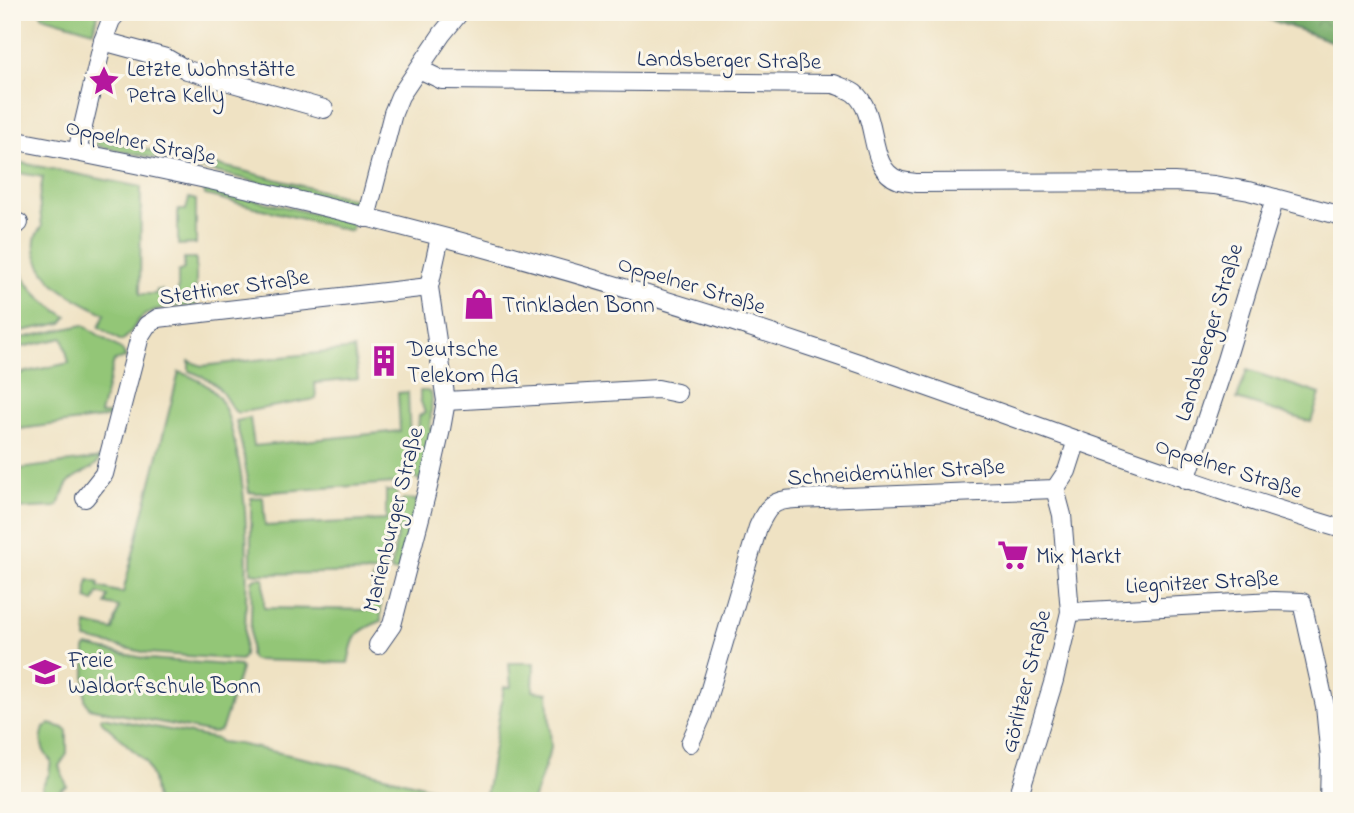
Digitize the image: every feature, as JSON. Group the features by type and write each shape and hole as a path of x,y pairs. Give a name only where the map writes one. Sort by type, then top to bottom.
{"street":[{"path":"77,152 103,41 111,20 118,12"},
{"path":"366,218 393,113 400,96 460,12"},
{"path":"103,41 166,58 187,70 324,109"},
{"name":"Landsberger Straße","path":"419,69 442,80 834,84 856,94 864,104 880,162 891,176 901,181 1174,182 1249,191 1342,216"},
{"name":"Oppelner Straße","path":"12,140 200,178 366,218 641,293 887,372 1186,480 1342,529"},
{"name":"Landsberger Straße","path":"1186,480 1275,198"},
{"name":"Marienburger Straße","path":"378,645 392,625 428,487 446,401 429,288 440,237"},
{"name":"Stettiner Straße","path":"85,498 104,474 140,336 147,325 158,317 429,288"},
{"name":"Marienburger Straße","path":"446,401 658,389 677,393"},
{"path":"1055,489 1067,471 1077,440"},
{"name":"Görlitzer Straße","path":"1017,801 1054,680 1070,612 1062,514 1055,489"},
{"name":"Schneidemühler Straße","path":"690,743 702,716 758,527 766,510 774,503 783,499 1055,489"},
{"name":"Liegnitzer Straße","path":"1070,612 1274,601 1302,602 1325,706 1330,759 1329,801"}],"green space":[{"path":"40,12 99,12 93,31 42,16"},
{"path":"1248,12 1342,12 1342,45"},
{"path":"94,140 240,170 357,200 350,204 98,146"},
{"path":"12,161 141,187 140,294 156,294 157,290 162,290 162,294 178,294 178,272 184,269 184,258 196,258 196,305 152,311 140,319 121,341 99,327 105,314 61,289 40,265 35,241 42,227 39,199 43,177 12,172"},
{"path":"204,188 353,223 351,231 205,195"},
{"path":"189,198 196,200 196,244 178,245 178,210 186,210"},
{"path":"12,250 29,285 46,303 67,317 62,323 12,333"},
{"path":"83,325 122,350 126,358 114,361 100,414 111,414 110,417 12,430 12,375 69,363 63,338 12,349 12,340"},
{"path":"354,349 358,379 315,383 316,399 237,413 216,386 189,371 189,361 202,366"},
{"path":"1247,370 1320,394 1311,422 1237,399"},
{"path":"179,372 203,383 218,397 228,417 238,460 247,543 244,656 241,660 147,653 86,639 86,624 113,630 119,607 106,604 108,596 98,593 94,602 87,599 89,580 99,583 98,587 123,593"},
{"path":"420,391 431,393 430,429 434,430 421,481 415,478 419,416 425,413"},
{"path":"408,392 411,470 407,482 249,492 236,421 250,418 254,446 400,431 398,393"},
{"path":"101,458 94,467 69,482 56,507 12,509 12,470"},
{"path":"386,491 397,491 387,572 251,573 251,498 263,497 265,526 386,520"},
{"path":"403,499 417,500 399,572 391,571"},
{"path":"255,578 264,578 264,608 372,610 373,578 381,579 381,621 360,632 352,646 348,663 254,660 250,654 252,581"},
{"path":"87,646 148,659 240,666 222,728 213,733 89,708 85,700"},
{"path":"509,663 534,663 533,691 548,693 551,748 533,801 507,801 486,795 504,687 511,687"},
{"path":"102,717 369,772 481,801 156,801 153,779 146,762 101,721"},
{"path":"50,724 67,731 67,754 59,766 67,786 54,794 53,801 46,801 42,787 49,774 51,761 44,750 42,738 44,728"}],"place":[{"name":"Letzte Wohnstätte Petra Kelly","path":"104,81"},
{"name":"Trinkladen Bonn","path":"479,304"},
{"name":"Deutsche Telekom AG","path":"384,361"},
{"name":"Mix Markt","path":"1013,555"},
{"name":"Freie Waldorfschule Bonn","path":"45,672"}]}
